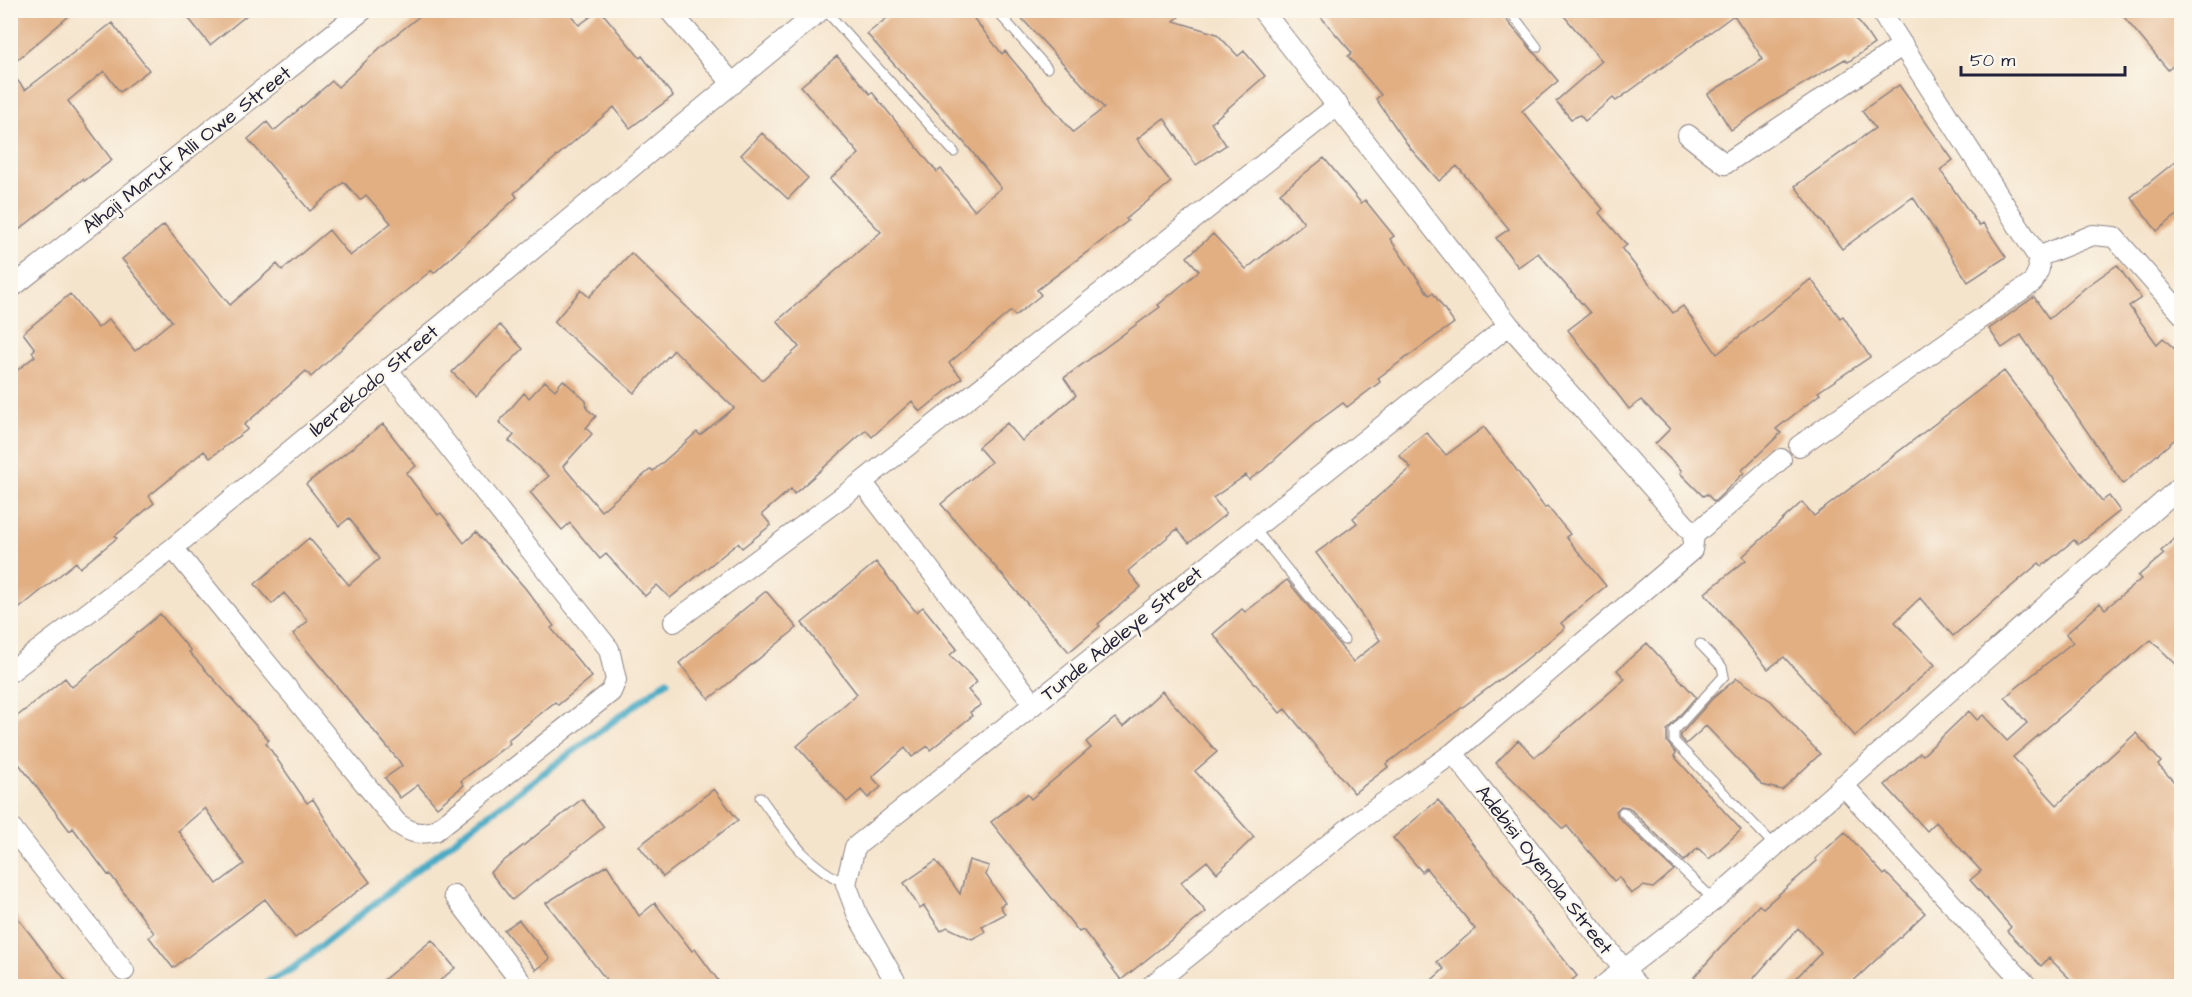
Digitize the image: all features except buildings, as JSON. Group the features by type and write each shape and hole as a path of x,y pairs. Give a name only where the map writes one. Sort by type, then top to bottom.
{"street":[{"name":"Alhaji Maruf Alli Owe Street","path":"10,289 363,10"},
{"path":"669,10 733,84"},
{"name":"Iberekodo Street","path":"10,672 173,549 387,369 823,10"},
{"path":"1262,10 1509,325 1694,536"},
{"path":"1799,446 2033,282 2039,269 2038,257 1880,10"},
{"path":"1688,135 1725,164 1903,45"},
{"path":"674,622 862,482 1338,105"},
{"path":"2038,257 2093,235 2114,237 2181,314"},
{"name":"Tunde Adeleye Street","path":"846,884 855,847 1509,325"},
{"path":"173,549 309,718 397,823 410,832 422,834 435,831 611,692 616,680 615,664 609,649 387,369"},
{"path":"1152,987 1354,824 1453,753 1692,550 1694,536 1781,459"},
{"path":"862,482 1034,704"},
{"path":"1603,987 1714,900 2181,485"},
{"name":"Adebisi Oyenola Street","path":"1453,753 1637,987"},
{"path":"1843,785 2027,987"},
{"path":"10,826 124,971"},
{"path":"846,884 858,915 898,987"},
{"path":"454,896 524,987"}],"lane":[{"path":"823,10 954,152"},
{"path":"996,10 1047,68"},
{"path":"1509,10 1537,47"},
{"path":"1254,528 1344,640"},
{"path":"1700,644 1722,667 1724,676 1674,731 1674,741 1775,846"},
{"path":"760,797 803,855 822,872 846,884"},
{"path":"1623,812 1714,900"}],"waterway":[{"path":"261,986 292,969 465,832 667,681"}]}
